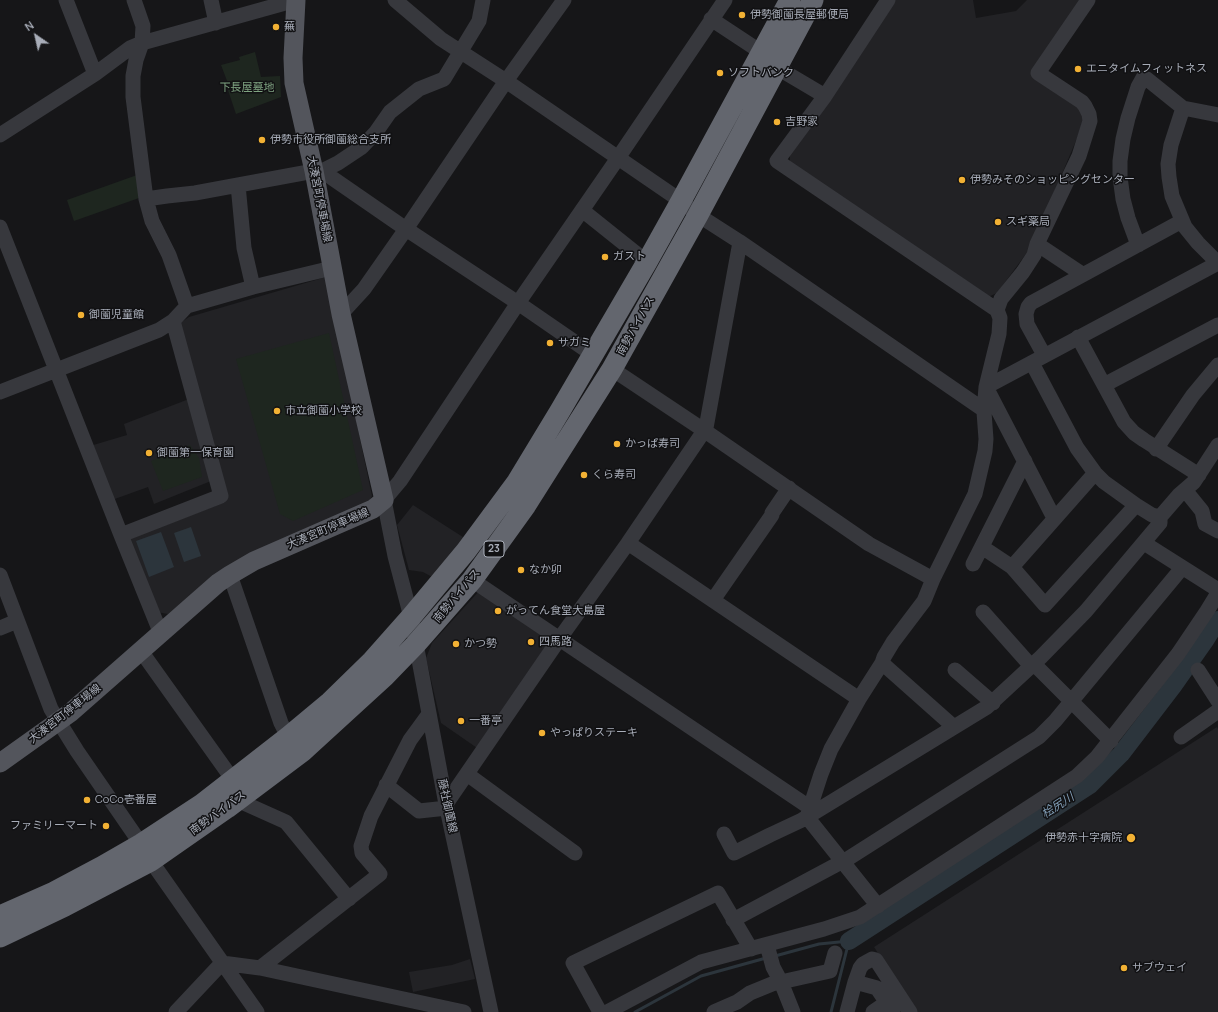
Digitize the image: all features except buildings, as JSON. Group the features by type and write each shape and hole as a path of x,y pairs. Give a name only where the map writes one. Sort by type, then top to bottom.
{"highway":[{"name":"南勢バイパス","path":"0,916 54,892 101,867 146,852 202,804 330,702 372,661 408,608 466,551 517,482 647,262 790,0"},
{"name":"南勢バイパス","path":"0,937 65,906 146,852 237,800 303,751 385,676 415,645 472,580 526,505 612,369 698,215 813,0"}],"main road":[{"name":"大湊宮町停車場線","path":"0,763 70,713 218,583 254,561 373,509 384,500 341,314 332,268 318,171 294,83 293,58 296,0"}],"street":[{"path":"66,0 95,74"},
{"path":"134,0 143,26 142,44 136,60 133,76 133,97 146,199 152,221 169,255 187,306"},
{"path":"211,0 216,23"},
{"path":"0,135 95,74 130,48 296,0"},
{"path":"395,0 441,39 506,81 681,201 698,215 740,242 984,410"},
{"path":"146,199 195,193 318,171 338,163 362,147 376,132 390,112 419,89 444,79 479,21 484,0"},
{"path":"341,314 364,289 506,81 564,0"},
{"path":"384,500 400,482 518,303 725,0"},
{"path":"724,834 734,853 802,820 808,812 831,749 893,642 924,600 975,494 985,451 986,439 984,410 986,387 999,334 1000,318 997,310 777,161 825,96 888,0"},
{"path":"997,310 1001,299 1024,272 1034,255 1037,244 1079,156 1090,121 1088,110 1082,102 1038,73 1088,0"},
{"path":"712,18 761,52"},
{"path":"776,67 825,96"},
{"path":"1138,244 1128,218 1123,199 1120,177 1120,161 1128,118 1138,87 1143,78 1147,79 1183,108 1218,115"},
{"path":"986,387 1218,263 1198,243 1185,227 1171,192 1168,164 1171,146 1183,108"},
{"path":"318,171 518,303 592,354"},
{"path":"238,185 244,248 254,287"},
{"path":"582,210 647,262"},
{"path":"1160,517 1152,515 1108,485 1095,473 1077,448 1038,359 1026,319 1028,307 1035,300 1182,221"},
{"path":"0,227 161,634"},
{"path":"386,785 419,811 447,806 467,774 560,638 705,431 740,242"},
{"path":"1037,244 1082,274"},
{"path":"0,392 159,330 173,321 187,306 254,287 332,268"},
{"path":"121,534 221,496 173,321"},
{"path":"1104,385 1218,325"},
{"path":"1078,338 1124,422 1134,433 1198,476"},
{"path":"1156,449 1193,395 1218,365"},
{"path":"612,369 789,488 869,544 933,579"},
{"path":"986,387 1054,518"},
{"path":"808,812 954,727 993,702 1086,611 1160,523 1160,517 1179,495 1194,482 1218,446"},
{"path":"973,564 1025,461"},
{"path":"1012,567 1095,473"},
{"path":"713,600 789,488"},
{"path":"1185,490 1202,511 1205,524 1218,531"},
{"name":"藤社御薗線","path":"384,500 395,556 408,608 447,806 491,1012"},
{"path":"982,547 1012,567 1045,605 1136,505"},
{"path":"628,543 859,699"},
{"path":"1144,543 1218,590"},
{"path":"733,920 855,854 1039,737 1055,722 1182,568"},
{"path":"0,575 4,599 17,621 51,709 58,722 257,1012"},
{"path":"230,575 281,723 288,737"},
{"path":"472,580 560,638 808,812 842,861 878,906"},
{"path":"608,1012 701,962 751,949 770,955 852,920 878,906 1077,776 1111,741 1178,654 1218,593"},
{"path":"983,612 1032,665 1111,741"},
{"path":"0,628 17,621"},
{"path":"141,651 233,780"},
{"path":"882,663 954,727"},
{"path":"955,670 993,702"},
{"path":"1198,670 1215,691"},
{"path":"1181,737 1218,711"},
{"path":"260,968 380,874 362,853 361,846 371,816 386,785 410,740 429,714"},
{"path":"467,774 575,853"},
{"path":"237,800 286,822 349,899"},
{"path":"600,1012 573,963 718,893 751,949"},
{"path":"714,1012 739,1007 750,993 772,984 830,971 835,953"},
{"path":"770,955 793,1012"},
{"path":"847,1012 860,968 863,964 872,959 876,960 910,1012"},
{"path":"222,963 260,968 464,1012"},
{"path":"176,1012 222,963"},
{"path":"855,982 877,988 890,1007 873,1012"}],"shaded area":[{"path":"895,0 973,0 976,18 1016,11 1027,0 1083,0 1033,73 1076,100 1086,117 1031,247 997,293 988,297 790,167 790,153"},
{"name":"市立御薗小学校","path":"326,277 372,496 368,504 226,569 168,614 157,612 129,539 225,502 177,325 189,317"},
{"name":"御薗第一保育園","path":"189,399 211,481 154,504 148,487 112,500 90,446 127,435 124,424"},
{"path":"413,505 466,539 434,578 423,572 409,570 397,525"},
{"path":"191,527 201,556 184,562 174,533"},
{"path":"161,532 174,567 149,577 136,541"},
{"path":"480,590 556,639 480,750 441,723 426,658 432,643"},
{"name":"伊勢赤十字病院","path":"1217,727 1218,1012 917,1012 874,947"},
{"path":"470,959 475,979 413,992 409,972 452,965"}],"green space":[{"name":"下長屋墓地","path":"255,52 261,77 280,76 281,97 236,114 227,87 229,86 221,65 240,60 239,57"},
{"path":"137,175 139,198 74,221 67,200"},
{"path":"329,333 363,490 293,521 280,514 236,359"},
{"path":"190,445 199,458 202,477 163,491 151,461"}],"waterway":[{"name":"桧尻川","path":"849,941 1090,785 1121,754 1173,686 1218,620"},
{"name":"桧尻川","path":"775,956 819,944 849,941 831,1012"},
{"path":"635,1012 701,976 766,958"}],"place":[{"name":"伊勢御薗長屋郵便局","path":"742,15"},
{"name":"蕪","path":"276,27"},
{"name":"エニタイムフィットネス","path":"1078,69"},
{"name":"ソフトバンク","path":"720,73"},
{"name":"吉野家","path":"777,122"},
{"name":"伊勢市役所御薗総合支所","path":"262,140"},
{"name":"伊勢みそのショッピングセンター","path":"962,180"},
{"name":"スギ薬局","path":"998,222"},
{"name":"ガスト","path":"605,257"},
{"name":"御薗児童館","path":"81,315"},
{"name":"サガミ","path":"550,343"},
{"name":"市立御薗小学校","path":"277,411"},
{"name":"かっぱ寿司","path":"617,444"},
{"name":"御薗第一保育園","path":"149,453"},
{"name":"くら寿司","path":"584,475"},
{"name":"なか卯","path":"521,570"},
{"name":"がってん食堂大島屋","path":"498,611"},
{"name":"四馬路","path":"531,642"},
{"name":"かつ勢","path":"456,644"},
{"name":"一番亭","path":"461,721"},
{"name":"やっぱりステーキ","path":"542,733"},
{"name":"CoCo壱番屋","path":"87,800"},
{"name":"ファミリーマート","path":"106,826"},
{"name":"伊勢赤十字病院","path":"1131,838"},
{"name":"サブウェイ","path":"1124,968"}]}
